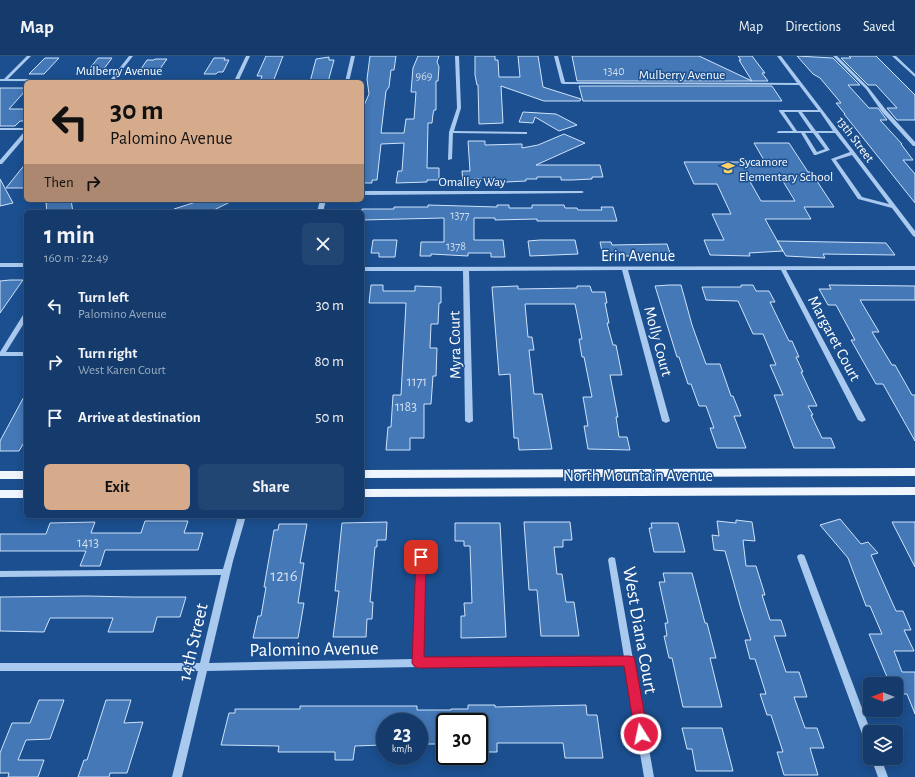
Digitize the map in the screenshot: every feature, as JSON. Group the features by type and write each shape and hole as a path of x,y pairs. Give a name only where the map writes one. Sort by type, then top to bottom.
{"main road":[{"name":"North Mountain Avenue","path":"364,474 915,472"},
{"path":"0,475 24,475"},
{"name":"North Mountain Avenue","path":"364,493 915,491"},
{"path":"0,494 24,494"}],"street":[{"path":"2,80 28,56"},
{"path":"112,80 131,56"},
{"path":"237,80 248,56"},
{"path":"347,80 353,56"},
{"path":"450,159 451,132 459,108 457,56"},
{"name":"Mulberry Avenue","path":"556,56 563,83 800,84"},
{"name":"13th Street","path":"779,56 915,235"},
{"path":"835,56 867,88 884,111 915,145"},
{"path":"894,56 915,76"},
{"name":"Mulberry Avenue","path":"2,80 112,80"},
{"path":"796,132 781,111 821,111"},
{"path":"799,111 828,150 816,154 802,132"},
{"path":"0,129 24,129"},
{"path":"451,132 525,133"},
{"path":"779,132 837,132"},
{"path":"0,164 24,135"},
{"path":"908,137 915,137"},
{"path":"852,152 833,159 860,198 894,207"},
{"name":"Omalley Way","path":"364,192 582,192"},
{"path":"0,265 24,265"},
{"name":"Molly Court","path":"625,268 666,421"},
{"name":"Margaret Court","path":"783,268 862,420"},
{"name":"Erin Avenue","path":"364,269 915,268"},
{"name":"Myra Court","path":"466,269 469,421"},
{"path":"1,354 24,318"},
{"path":"1,354 24,354"},
{"name":"14th Street","path":"177,777 226,572 241,518"},
{"path":"418,663 421,557"},
{"path":"801,557 864,725"},
{"name":"West Diana Court","path":"612,560 649,777"},
{"path":"0,574 226,572"},
{"name":"Palomino Avenue","path":"0,667 204,667 629,661"},
{"path":"879,765 883,777"}],"building":[{"path":"266,56 283,56 274,80 261,80 262,76 257,76"},
{"path":"370,56 396,56 394,70 391,70 389,87 386,91 381,133 404,133 406,119 414,119 416,92 411,92 413,68 418,56 439,56 437,62 439,67 438,81 436,81 436,110 434,110 432,123 428,123 427,168 439,168 439,180 396,183 398,171 402,171 404,143 381,144 377,180 372,180 372,183 364,183 364,105 369,94 367,79"},
{"path":"475,56 495,56 495,60 498,60 499,77 520,77 518,56 538,56 543,87 581,99 580,101 544,101 501,86 503,123 479,124 478,85 475,75"},
{"path":"572,56 699,56 752,81 577,81"},
{"path":"738,56 752,56 765,73 762,73 768,81 752,81"},
{"path":"797,56 833,58 860,85 848,85 869,108 878,108 887,120 880,120 902,144 913,160 903,160 915,174 915,203 836,103 841,103 820,78 813,74"},
{"path":"849,56 876,56 915,95 915,120 897,120 887,108 897,108 876,85 868,85 841,58 851,58"},
{"path":"329,57 329,60 334,60 329,80 311,80 316,59"},
{"path":"45,58 59,58 44,74 29,74"},
{"path":"98,58 112,58 103,70 87,72"},
{"path":"214,58 225,58 224,60 229,60 223,72 218,72 216,74 204,74"},
{"path":"167,59 157,73 139,72 147,60"},
{"path":"579,86 772,86 782,101 583,101"},
{"path":"0,88 24,88 24,92 9,109 24,109 24,121 20,121 15,126 0,126"},
{"path":"523,112 556,114 577,125 559,131 535,117 533,123 519,122"},
{"path":"564,134 585,143 536,165 600,165 603,177 592,177 592,179 561,180 561,177 537,177 537,179 526,179 526,181 506,182 496,182 496,179 473,179 473,183 463,183 462,171 470,171 468,141 485,141 485,145 522,144 522,148 538,145"},
{"path":"754,143 789,143 808,172 811,172 834,207 804,207 811,219 765,219 783,251 749,253 750,256 710,255 704,240 724,240 712,214 731,214 717,184 694,184 684,162 765,162","holes":["748,178 781,178 795,201 761,201"]},
{"path":"24,166 24,188 6,188"},
{"path":"0,179 13,203 0,206"},
{"path":"71,202 73,210 47,210 46,203"},
{"path":"196,202 230,202 214,210 174,209"},
{"path":"428,205 497,207 497,205 509,205 509,208 532,208 532,205 564,205 565,208 577,208 578,210 602,210 601,207 613,207 617,221 537,221 537,219 495,220 495,218 474,218 474,240 503,240 505,257 491,257 491,253 468,253 468,256 431,254 431,256 420,256 421,242 444,242 444,218 364,220 364,210 362,210 394,209 394,207 428,207"},
{"path":"373,240 397,240 395,257 379,257 379,253 371,253"},
{"path":"575,240 578,254 530,256 528,241"},
{"path":"777,241 886,243 895,255 823,254 825,258 786,256"},
{"path":"600,242 611,242 612,245 667,244 671,256 603,256"},
{"path":"23,280 0,313 0,281"},
{"path":"371,285 383,285 383,291 415,291 415,286 441,287 441,303 439,303 438,324 431,324 430,348 437,348 436,376 433,376 431,404 424,404 424,438 410,438 410,450 386,450 388,427 391,427 393,395 401,395 406,303 369,303"},
{"path":"681,285 692,325 706,364 720,364 731,396 733,396 741,416 734,416 746,448 717,448 710,428 714,428 706,406 699,406 691,384 688,384 679,357 677,357 655,286"},
{"path":"741,285 753,285 756,291 769,291 775,302 770,302 789,341 792,341 799,357 796,357 803,372 801,372 817,406 808,406 813,415 811,415 822,438 831,438 835,448 794,448 774,395 783,395 770,365 776,365 763,334 753,334 738,301 706,300 702,287 741,287"},
{"path":"829,285 915,286 915,300 860,300 879,332 872,332 892,365 895,365 912,395 915,395 915,441 883,384 876,384 851,340 855,340 836,305 828,305 819,289 831,289"},
{"path":"518,286 518,289 577,288 577,286 590,286 592,292 605,292 607,303 605,303 609,323 607,323 613,345 616,345 622,375 610,375 618,417 616,417 619,437 627,437 630,450 588,449 584,426 588,426 583,397 592,397 584,357 582,357 579,339 582,339 575,304 525,304 528,337 532,337 534,350 529,350 534,394 542,394 552,449 519,450 518,438 514,438 510,374 499,375 492,287"},
{"path":"24,397 24,442 19,451 0,451 0,441"},
{"path":"840,519 861,544 868,542 878,553 871,555 896,611 903,611 911,630 904,630 914,651 894,651 902,672 915,672 915,714 907,694 903,694 903,677 887,677 869,634 882,634 870,606 866,606 848,558 820,525"},
{"path":"736,520 752,522 755,541 743,540 746,566 756,566 765,595 762,595 770,620 781,620 786,636 774,636 786,672 799,672 807,697 794,697 805,728 817,728 824,748 810,748 818,775 784,775 777,752 783,752 771,715 767,715 760,694 766,694 755,659 750,659 745,640 751,640 725,551 714,550 712,535 719,536 717,521 736,523"},
{"path":"145,521 188,521 184,533 203,533 198,550 105,550 100,566 80,566 86,551 0,551 0,534 46,534 50,523 95,522 91,533 141,533"},
{"path":"387,522 386,540 377,540 377,547 375,547 370,602 373,602 372,619 367,619 366,637 333,637 339,591 335,591 342,523"},
{"path":"524,522 570,522 572,540 563,540 563,547 554,547 557,574 562,574 566,602 574,602 579,636 541,636 537,590 529,590"},
{"path":"892,522 915,522 915,567"},
{"path":"455,523 500,523 506,637 461,638 461,616 465,616 464,603 472,603 470,546 464,546 464,541 455,541"},
{"path":"651,523 678,523 685,552 654,552 649,528 652,528"},
{"path":"279,524 307,524 300,563 304,563 298,603 304,603 298,638 253,638 258,616 261,616 266,587 264,587 274,530 278,530"},
{"path":"663,573 692,573 716,658 710,658 722,707 683,707 672,658 669,658 664,636 667,636 665,623 668,623 659,582 665,582"},
{"path":"0,597 186,597 180,617 157,617 153,632 108,632 113,618 50,618 44,632 0,631"},
{"path":"39,700 64,700 50,739 26,740 18,760 44,760 38,777 8,777 9,773 0,773 0,753 12,723 30,723"},
{"path":"106,700 131,700 124,723 143,722 127,773 110,773 109,777 78,777 84,760 87,760"},
{"path":"468,705 495,705 495,707 586,705 587,715 597,715 603,758 565,758 563,743 497,743 497,752 488,752 488,713 436,713 436,744 428,744 428,713 376,713 376,745 355,746 353,760 335,760 335,752 278,752 279,746 221,745 229,713 235,713 235,709 300,709 300,706 417,706 417,710 468,709"},
{"path":"682,728 722,728 733,771 696,771 692,749 687,749"}],"place":[{"name":"Sycamore Elementary School","path":"728,168"}],"route":[{"path":"421,557 418,663 629,661 641,734"}]}
